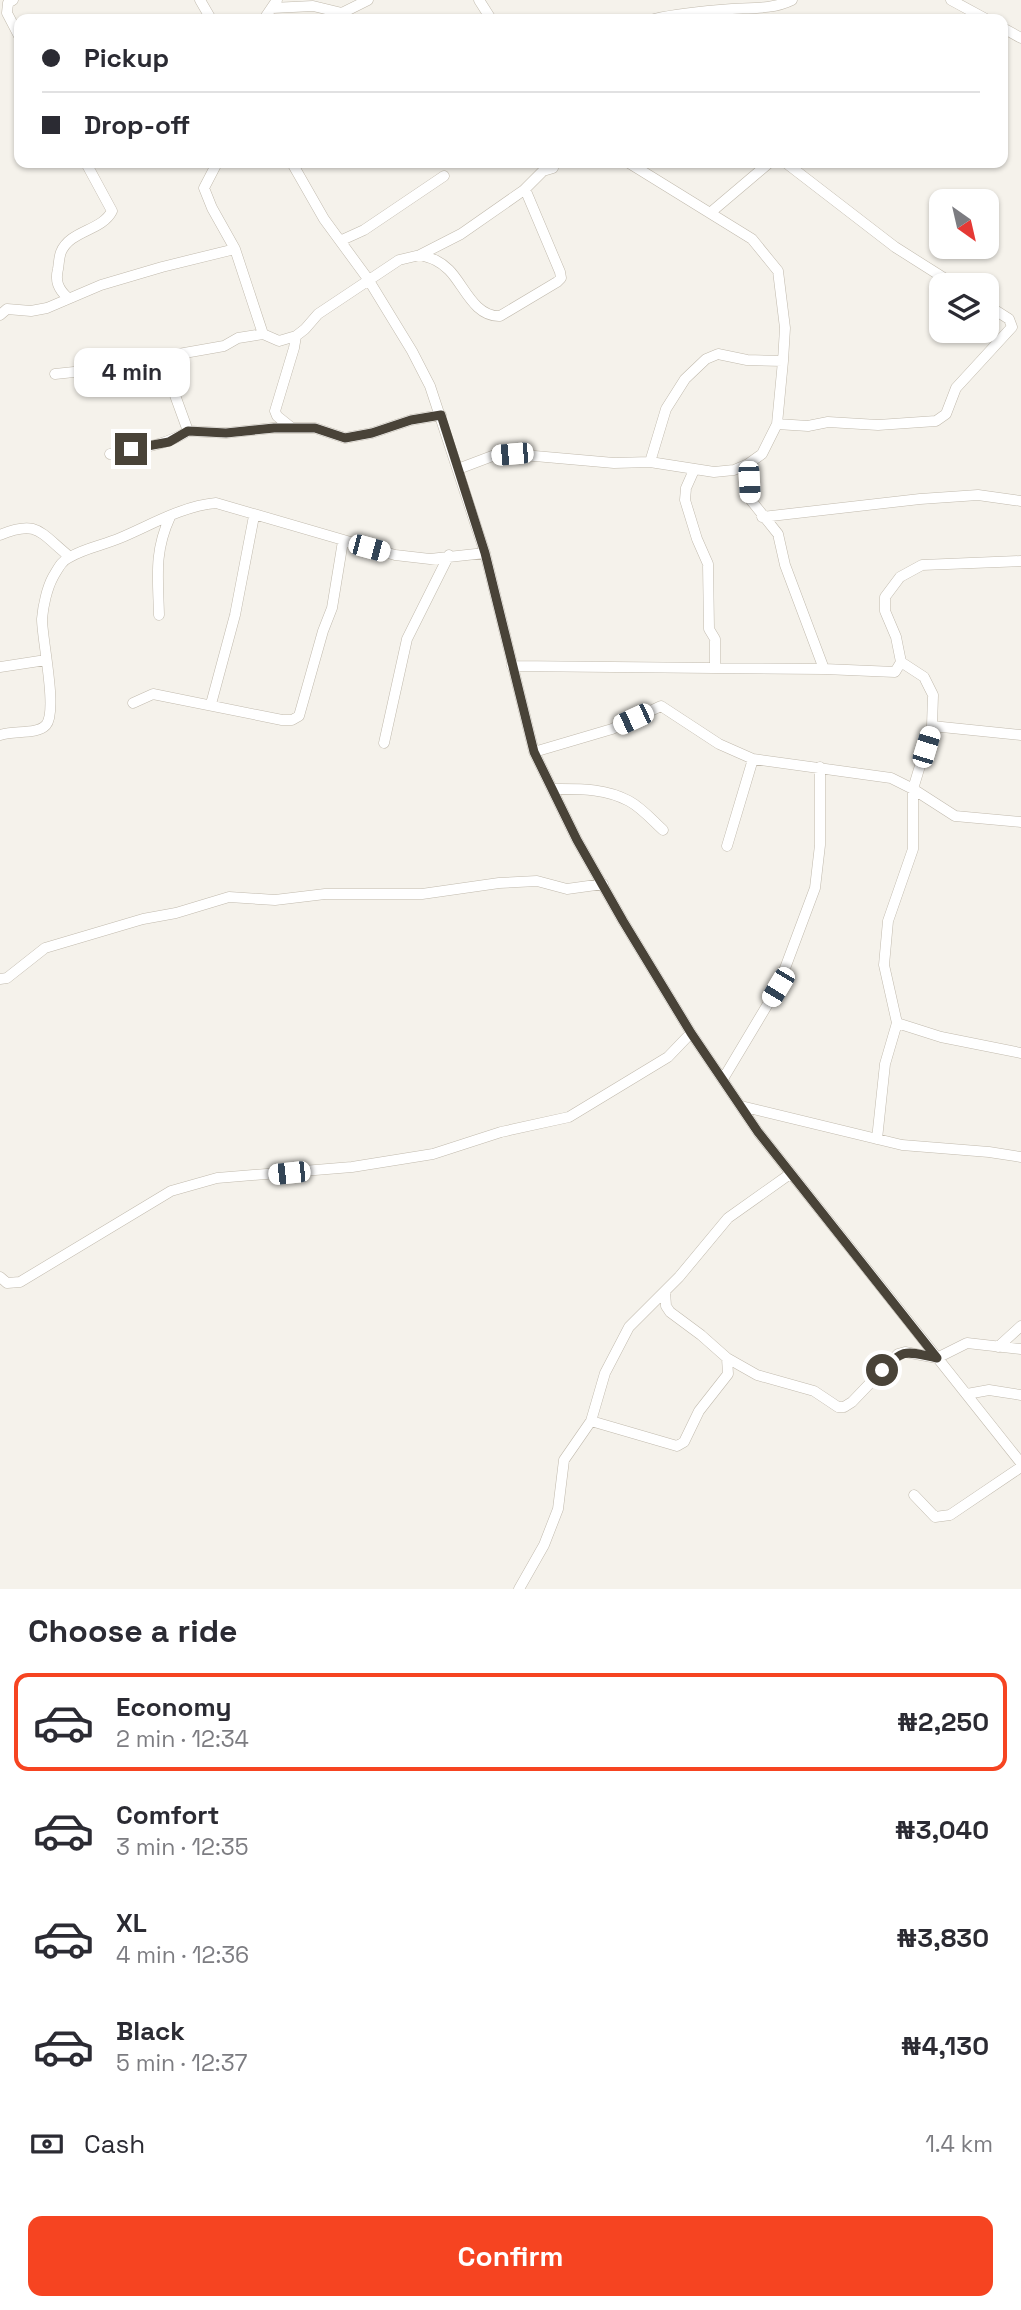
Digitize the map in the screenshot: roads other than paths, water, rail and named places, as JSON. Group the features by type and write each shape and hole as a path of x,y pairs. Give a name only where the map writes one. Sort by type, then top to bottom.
{"street":[{"path":"13,0 8,3 7,13 14,26"},
{"path":"274,4 313,6 342,13 368,0"},
{"path":"679,14 768,7 792,0"},
{"path":"951,0 977,14"},
{"path":"68,298 61,291 56,278 61,251 79,234 108,219 112,211 89,168"},
{"path":"214,168 204,188 235,249 262,334"},
{"path":"295,168 318,210 368,279 430,386 485,553 534,752 577,840 691,1033 741,1106 790,1174 1021,1465 950,1516 943,1518 935,1517 914,1495"},
{"path":"55,374 113,368 141,360 224,346 237,338 262,334 279,341 296,336 318,314 368,279 399,260 420,255 461,234 525,189 543,171 553,168"},
{"path":"458,468 495,455 512,454 614,463 650,462 714,472 734,470 762,454 777,424 783,361 785,328 778,271 751,239 637,168"},
{"path":"710,214 762,168"},
{"path":"792,168 895,247 936,273"},
{"path":"342,240 364,230 444,176"},
{"path":"420,255 435,258 450,271 477,305 493,316 500,316 557,282 561,278 560,272 525,189"},
{"path":"0,315 7,309 31,311 47,307 162,267 235,249"},
{"path":"999,313 1009,319 1012,327 999,341"},
{"path":"264,429 275,411 296,336"},
{"path":"777,424 808,426 828,422 878,425 936,421 946,414 956,388 997,343"},
{"path":"650,462 666,408 685,379 706,359 719,354 747,360 783,361"},
{"path":"173,355 172,387 188,431"},
{"path":"275,411 292,428"},
{"path":"110,454 169,442 188,431 226,433 315,428 345,438 372,433 411,420 441,415"},
{"path":"748,464 750,499 778,534 785,565 824,669"},
{"path":"694,470 685,488 685,500 696,539 708,564 709,629 715,639 715,668"},
{"path":"762,517 978,495 1021,501"},
{"path":"0,735 10,731 36,730 45,726 50,718 42,617 50,582 61,564 69,557 115,541 197,505 216,503 395,555 430,559 485,553"},
{"path":"211,704 234,615 254,516"},
{"path":"159,615 158,554 161,537 170,517"},
{"path":"0,535 19,527 33,527 69,557"},
{"path":"133,703 153,694 282,720 292,720 299,716 332,608 342,541"},
{"path":"384,743 407,639 449,555"},
{"path":"512,666 895,672 901,662 896,637 885,611 885,597 900,577 922,565 1021,561"},
{"path":"0,667 46,660"},
{"path":"877,1139 885,1064 897,1023 884,965 888,921 913,849 913,789 932,726 933,695 925,677 901,662"},
{"path":"534,752 611,729 661,706 719,744 753,759 891,778 955,816 1021,822"},
{"path":"932,726 1021,735"},
{"path":"727,846 753,759"},
{"path":"723,1079 778,987 815,888 820,845 820,767"},
{"path":"553,789 595,789 617,796 631,802 663,830"},
{"path":"0,979 7,978 45,948 229,897 275,900 324,894 422,894 499,883 537,881 567,889 603,884"},
{"path":"897,1023 942,1037 1021,1053"},
{"path":"0,1277 7,1283 20,1282 171,1191 217,1178 352,1167 433,1154 501,1132 569,1117 668,1057 691,1033"},
{"path":"741,1106 902,1145 1021,1157"},
{"path":"519,1589 544,1545 558,1510 564,1460 591,1421 605,1373 629,1327 679,1277 727,1218 790,1174"},
{"path":"665,1291 666,1306 670,1312 727,1358 757,1375 814,1391 838,1407 844,1407 898,1354 905,1352 937,1358 967,1343 1021,1349"},
{"path":"999,1347 1021,1326"},
{"path":"591,1421 677,1446 684,1442 699,1412 728,1374 727,1358"},
{"path":"967,1394 989,1390 1021,1395"}]}
